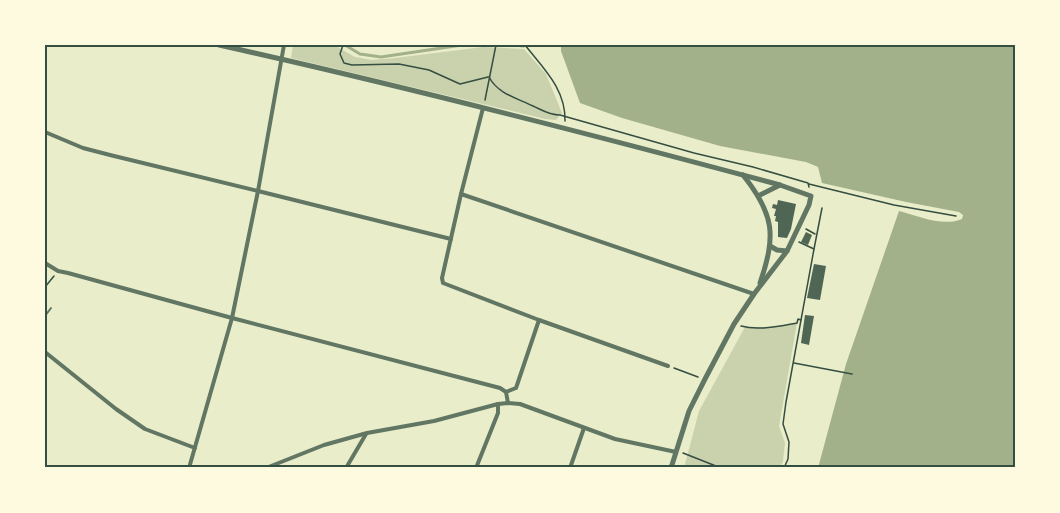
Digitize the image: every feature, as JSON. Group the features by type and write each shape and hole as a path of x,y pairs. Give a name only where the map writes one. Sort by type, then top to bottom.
{"street":[{"path":"219,45 483,108 780,185 811,196 788,251 759,287 734,324 705,379 689,411 671,468"},
{"path":"189,468 232,318 285,45"},
{"path":"483,108 461,194 442,278 443,283 668,366"},
{"path":"45,132 83,148 451,239"},
{"path":"742,175 758,196 767,213 770,226 770,250 759,287"},
{"path":"758,196 780,185"},
{"path":"461,194 754,294"},
{"path":"770,246 777,250 788,251"},
{"path":"45,263 58,271 500,388 506,392 508,403"},
{"path":"506,392 516,388 539,320"},
{"path":"45,352 116,409 145,429 195,448"},
{"path":"266,468 324,445 367,433 434,421 508,403 536,409 615,439 676,452"},
{"path":"476,468 498,413 498,404"},
{"path":"570,468 584,428"},
{"path":"346,468 367,433"}],"lane":[{"path":"45,316 51,308"}],"path":[{"path":"343,45 340,54 344,63 352,65 399,64 429,70 460,84 489,77"},
{"path":"525,45 546,69 557,88 566,117"},
{"path":"483,108 496,46"},
{"path":"489,77 511,97 552,115 560,114 694,153 753,166 894,205 956,216"},
{"path":"808,183 811,196"},
{"path":"784,468 788,459 789,442 783,424 822,208"},
{"path":"799,226 816,234"},
{"path":"793,239 814,249"},
{"path":"45,287 58,271"},
{"path":"734,324 747,328 774,327 797,323 801,320"},
{"path":"793,362 852,374"},
{"path":"668,366 705,379"},
{"path":"676,452 687,454 721,468"}],"shaded area":[{"path":"293,45 334,45 355,57 372,60 483,47 524,49 546,74 562,113 556,120 545,119 291,58"},
{"path":"561,45 1015,45 1015,468 818,468 846,364 899,211 930,220 947,222 962,219 963,215 959,212 822,183 818,167 806,162 720,146 622,118 580,103 561,51"},
{"path":"797,323 779,426 785,443 780,468 684,468 699,411 745,327 774,327"}],"building":[{"path":"778,200 796,204 787,238 778,237 778,222 775,221 776,216 774,216 776,209 772,208 773,204 777,205"},
{"path":"806,232 812,235 808,245 801,242"},
{"path":"814,264 826,266 820,300 807,298"},
{"path":"805,315 814,316 809,345 801,343"}],"waterway":[{"path":"345,45 360,54 381,57 462,45"},
{"path":"515,45 523,46"}]}
